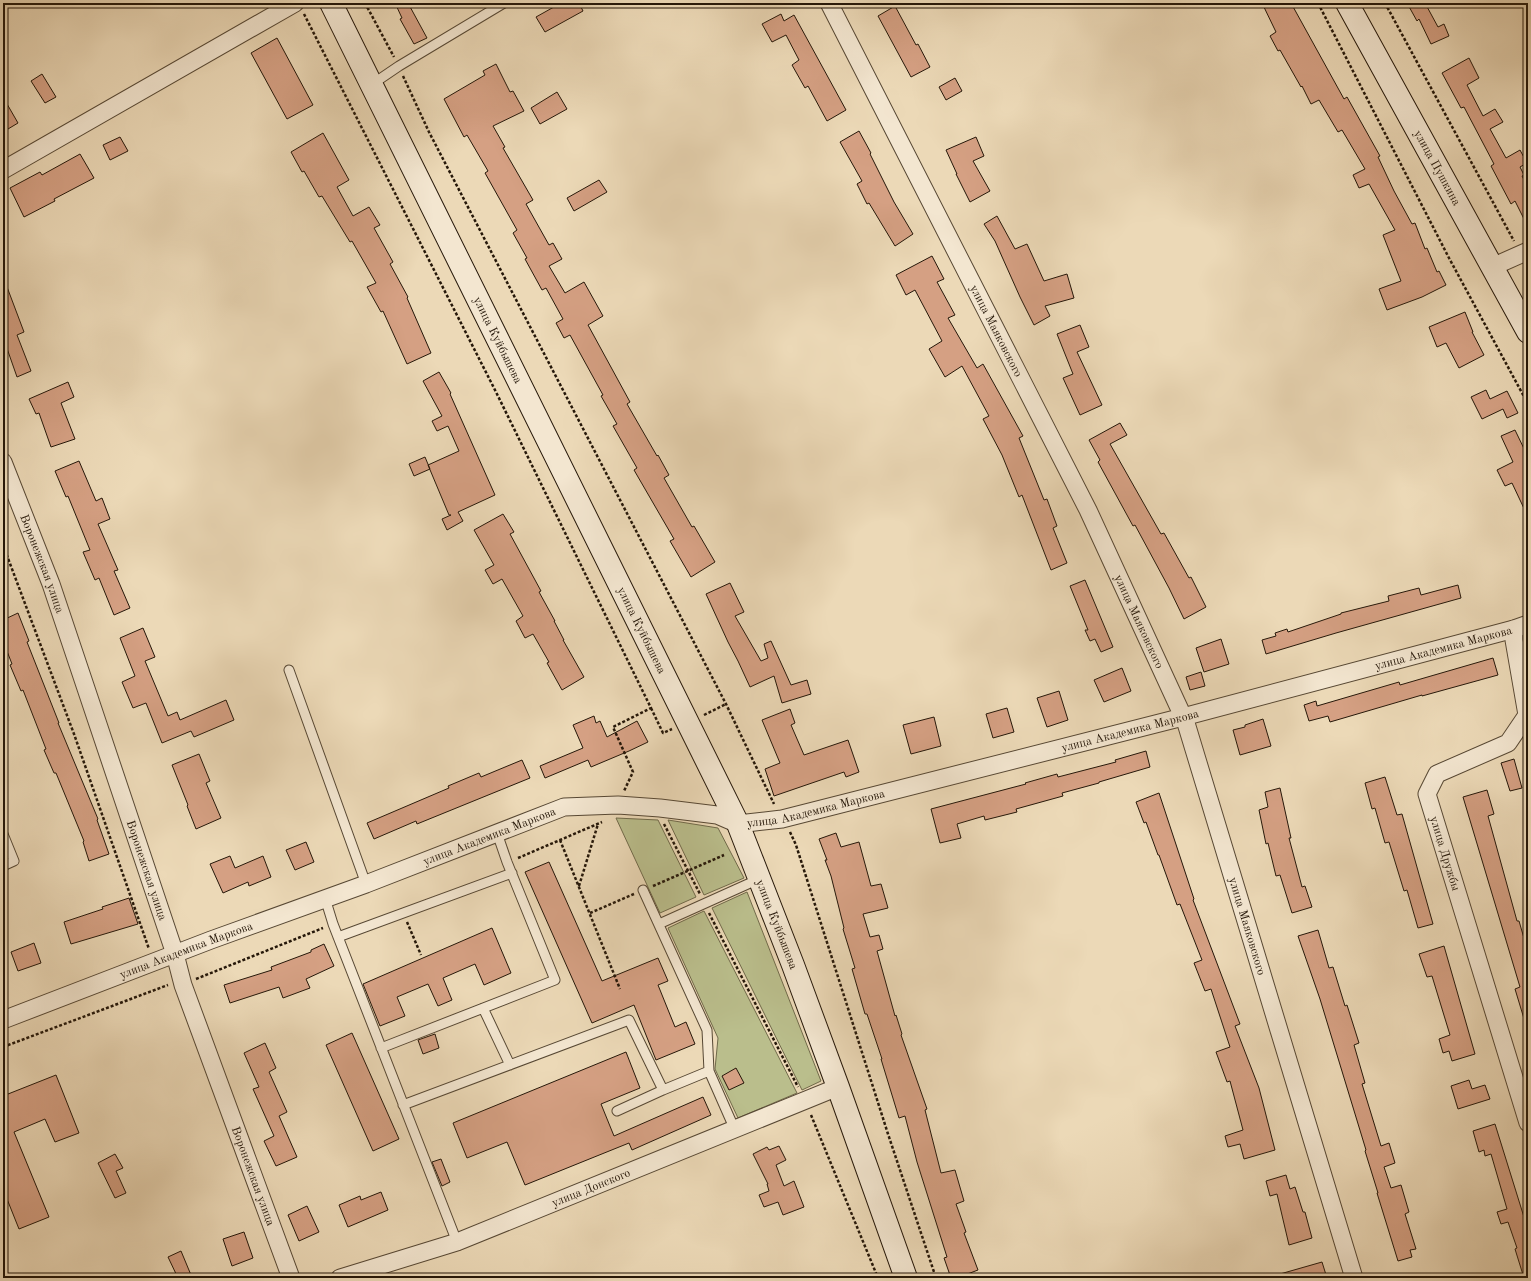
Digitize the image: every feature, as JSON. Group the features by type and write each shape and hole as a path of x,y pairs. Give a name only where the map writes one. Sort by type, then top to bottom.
{"street":[{"name":"улица Куйбышева","path":"331,3 738,824 838,1087 906,1278"},
{"name":"улица Маяковского","path":"829,3 1088,510 1183,717 1354,1278"},
{"name":"улица Пушкина","path":"1347,3 1528,332"},
{"path":"3,170 298,7"},
{"path":"1492,267 1525,253"},
{"name":"Воронежская улица","path":"3,462 51,584 175,954 183,985 291,1278"},
{"name":"улица Академика Маркова","path":"3,1020 154,961 366,884 564,807 618,805 660,808 718,816 738,824 782,819 1183,717 1521,627"},
{"name":"улица Дружбы","path":"1521,627 1514,640 1527,716 1508,743 1437,774 1427,794 1528,1123"},
{"name":"улица Донского","path":"340,1278 456,1242 805,1102 838,1087"}],"lane":[{"path":"371,85 398,66 504,3"},
{"path":"290,670 366,884"},
{"path":"381,1048 555,980 507,862 497,833"},
{"path":"3,834 14,861 3,866"},
{"path":"338,937 512,873"},
{"path":"658,924 759,879"},
{"path":"643,890 707,1030 709,1071 735,1130"},
{"path":"325,898 333,924 456,1242"},
{"path":"483,1008 510,1065"},
{"path":"403,1105 629,1020 663,1090"},
{"path":"616,1111 709,1071"}],"path":[{"path":"365,3 398,66 429,132 726,704 775,806 796,845 888,1134 936,1278"},
{"path":"1318,3 1449,258 1528,404"},
{"path":"1385,3 1525,253"},
{"path":"298,7 496,392 651,708 613,727 633,772 613,817 507,862"},
{"path":"3,545 74,734 154,961"},
{"path":"660,808 661,817 805,1102 878,1278"},
{"path":"579,887 598,824"},
{"path":"560,840 620,989"},
{"path":"590,913 724,855"},
{"path":"403,912 421,955"},
{"path":"3,1047 166,986 183,985 333,924"}],"green space":[{"path":"616,818 658,820 696,897 660,913"},
{"path":"668,820 718,828 744,878 704,895"},
{"path":"747,892 821,1081 802,1090 712,908"},
{"path":"704,911 797,1093 738,1118 715,1069 718,1038 668,928"}],"building":[{"path":"395,3 408,3 427,38 414,44 400,19 402,18"},
{"path":"561,3 579,3 583,11 545,32 536,17"},
{"path":"1262,3 1291,3 1344,99 1347,97 1380,156 1378,157 1394,191 1412,224 1415,223 1425,249 1427,248 1437,272 1439,271 1446,285 1422,297 1387,310 1379,289 1401,281 1383,235 1395,230 1369,184 1359,188 1353,175 1365,169 1342,130 1338,132 1319,100 1311,104 1280,50 1278,51 1270,36 1276,32"},
{"path":"1407,3 1425,3 1438,27 1444,24 1449,36 1431,44 1419,19 1417,21"},
{"path":"895,6 930,67 911,77 878,16"},
{"path":"781,14 784,21 794,15 846,110 827,121 808,86 805,88 792,65 799,60 786,35 772,42 762,24"},
{"path":"277,38 313,105 287,119 251,53"},
{"path":"1469,58 1479,78 1467,85 1483,116 1495,109 1503,122 1490,129 1506,158 1520,150 1527,163 1520,167 1524,175 1522,176 1528,187 1528,227 1515,201 1511,204 1491,166 1494,164 1464,107 1461,108 1442,73"},
{"path":"496,64 510,92 513,91 524,111 493,126 505,147 503,148 533,200 526,204 549,245 553,243 562,259 549,266 565,293 584,282 603,316 588,325 630,402 627,404 669,475 664,478 692,527 694,526 715,562 691,577 670,541 674,539 634,470 637,468 613,426 617,424 601,396 603,395 570,335 564,338 556,323 563,319 546,288 542,290 525,259 527,258 513,233 517,230 485,173 488,171 467,135 464,137 444,99 485,75 483,71"},
{"path":"42,74 56,97 45,103 31,81"},
{"path":"955,78 962,91 946,100 939,87"},
{"path":"557,92 567,109 540,124 531,108"},
{"path":"3,97 18,123 3,132"},
{"path":"859,131 894,202 913,234 895,246 869,203 867,204 857,184 862,181 840,142"},
{"path":"323,133 349,180 337,187 353,216 369,207 380,225 374,228 393,262 390,264 408,297 407,298 431,353 407,364 383,311 381,312 367,287 376,283 352,241 350,242 322,196 319,197 304,171 302,172 291,152"},
{"path":"120,137 128,151 110,160 103,145"},
{"path":"976,137 984,156 973,161 990,191 970,202 946,150"},
{"path":"80,154 94,178 24,217 10,188 40,172 42,175"},
{"path":"599,180 607,192 574,211 567,198"},
{"path":"997,216 1015,249 1027,244 1044,281 1067,274 1074,298 1045,306 1050,316 1034,325 995,241 984,224"},
{"path":"932,256 944,279 937,282 955,315 948,318 977,368 983,364 1023,436 1019,438 1044,500 1047,499 1057,526 1053,528 1067,563 1051,570 1022,495 1019,497 1002,455 983,419 989,416 962,366 945,377 929,349 942,341 915,290 906,295 896,275"},
{"path":"3,279 24,332 17,335 31,371 17,377 3,337"},
{"path":"1465,312 1472,332 1484,355 1459,368 1446,343 1437,347 1429,327"},
{"path":"1080,325 1089,347 1077,352 1102,405 1080,415 1063,378 1073,374 1057,334"},
{"path":"439,372 451,393 450,394 495,495 458,512 463,521 447,530 442,519 451,515 449,515 428,465 459,451 448,426 437,431 432,421 442,416 423,381"},
{"path":"68,382 74,397 61,403 75,439 51,447 39,413 36,414 29,399"},
{"path":"1486,390 1490,399 1507,391 1518,413 1507,418 1503,409 1482,419 1471,397"},
{"path":"1120,423 1127,435 1110,444 1161,534 1164,533 1189,578 1191,577 1206,607 1184,619 1135,525 1133,526 1098,462 1100,460 1089,440"},
{"path":"1515,430 1528,457 1528,517 1512,483 1505,486 1497,470 1513,462 1501,436"},
{"path":"425,457 430,469 414,476 409,464"},
{"path":"79,461 96,501 102,498 110,519 98,524 118,570 114,571 130,608 114,615 99,578 95,580 83,552 90,550 68,496 66,497 55,471"},
{"path":"503,514 514,532 510,534 541,591 539,592 555,621 563,640 584,677 562,690 547,663 549,662 533,634 525,638 516,621 523,616 502,579 493,584 485,570 494,565 474,530"},
{"path":"1085,580 1113,647 1101,652 1095,639 1090,641 1085,630 1088,630 1070,586"},
{"path":"730,583 744,612 735,616 761,661 768,658 764,644 771,641 791,685 807,680 811,694 782,703 774,676 750,687 706,594"},
{"path":"1458,585 1461,598 1266,654 1262,640 1276,636 1275,633 1287,629 1288,632 1341,613 1389,601 1388,596 1419,588 1421,595"},
{"path":"18,613 29,641 27,642 58,723 98,819 97,820 109,854 89,861 83,842 84,841 56,773 54,773 44,750 46,749 23,690 21,691 10,665 12,664 3,641 3,620"},
{"path":"143,628 155,657 145,661 168,716 177,712 180,720 226,700 234,720 194,737 191,731 162,743 146,703 133,708 122,682 135,676 120,638"},
{"path":"1221,639 1229,664 1204,672 1196,648"},
{"path":"1493,658 1498,675 1422,695 1330,722 1328,716 1309,721 1304,705 1316,701 1317,706 1399,682 1400,685"},
{"path":"1122,668 1131,691 1104,702 1094,680"},
{"path":"1201,672 1205,686 1190,690 1186,677"},
{"path":"1059,691 1068,720 1047,727 1037,698"},
{"path":"1007,708 1014,732 993,738 986,714"},
{"path":"790,709 795,723 791,725 804,755 848,740 859,772 846,777 844,772 774,796 765,769 780,763 762,720"},
{"path":"594,716 596,723 600,721 607,737 637,721 648,742 591,767 588,760 545,778 540,766 583,748 573,725"},
{"path":"934,717 941,746 911,754 903,725"},
{"path":"1263,719 1271,746 1240,755 1233,730 1245,727 1245,725"},
{"path":"1146,751 1150,767 1062,793 1063,796 1016,809 1017,812 985,820 984,816 957,824 961,838 940,843 931,809 1026,784 1025,783 1057,774 1058,777 1116,762 1115,760"},
{"path":"199,754 210,781 206,783 221,818 196,829 172,765"},
{"path":"1514,759 1522,788 1510,791 1501,763"},
{"path":"522,760 530,778 417,824 416,821 374,839 367,823 449,788 448,786 479,773 481,777"},
{"path":"1385,777 1397,815 1402,814 1433,924 1418,928 1407,890 1404,891 1389,842 1385,843 1375,808 1372,809 1365,783"},
{"path":"1280,788 1291,838 1289,838 1302,887 1305,886 1312,907 1292,913 1280,875 1276,876 1268,843 1266,844 1259,810 1268,807 1265,792"},
{"path":"1487,790 1494,814 1488,816 1517,921 1519,921 1528,952 1528,1022 1525,1022 1515,989 1520,987 1463,797"},
{"path":"1159,793 1194,899 1193,900 1240,1024 1235,1026 1259,1088 1275,1150 1244,1159 1240,1144 1228,1147 1225,1136 1243,1130 1230,1081 1227,1082 1216,1052 1230,1047 1211,989 1205,991 1194,963 1202,960 1180,904 1177,905 1146,822 1144,823 1136,802"},
{"path":"836,833 841,847 859,842 871,886 881,884 888,908 863,914 870,937 879,935 883,949 877,951 895,1016 896,1015 902,1034 901,1035 927,1109 925,1110 941,1173 955,1170 964,1201 956,1204 966,1232 964,1233 978,1270 957,1278 951,1278 944,1258 947,1257 917,1162 905,1116 899,1118 882,1059 867,1014 865,1014 852,969 855,968 843,929 831,876 825,860 827,860 819,839"},
{"path":"306,842 314,862 295,870 286,850"},
{"path":"230,856 235,868 263,856 271,877 249,886 248,882 223,893 210,864"},
{"path":"549,862 602,981 658,958 668,981 658,985 675,1027 686,1022 695,1044 656,1060 634,1005 592,1023 525,872"},
{"path":"129,898 138,924 71,944 64,922 103,909 102,907"},
{"path":"492,928 511,973 484,985 475,964 443,978 452,1000 438,1006 428,984 397,997 405,1016 380,1026 363,984"},
{"path":"1318,930 1329,968 1333,967 1345,1006 1347,1005 1359,1043 1354,1045 1365,1083 1362,1084 1381,1146 1389,1143 1395,1163 1384,1167 1391,1188 1401,1185 1409,1212 1405,1214 1416,1249 1410,1250 1412,1257 1398,1261 1320,999 1298,936"},
{"path":"34,943 41,963 18,971 11,952"},
{"path":"324,944 334,966 306,979 310,988 283,998 279,987 230,1003 224,985 272,970 271,967 311,952 311,950"},
{"path":"1444,946 1475,1054 1452,1061 1449,1051 1443,1053 1439,1039 1450,1035 1432,976 1427,977 1419,954"},
{"path":"352,1033 399,1139 373,1151 326,1045"},
{"path":"435,1034 439,1048 423,1054 418,1040"},
{"path":"265,1043 276,1068 269,1072 287,1112 279,1116 297,1157 276,1166 264,1141 274,1136 253,1089 259,1087 244,1053"},
{"path":"626,1052 640,1088 601,1104 614,1136 703,1097 711,1115 632,1150 629,1143 525,1185 507,1142 467,1158 453,1123"},
{"path":"736,1068 744,1083 729,1090 722,1076"},
{"path":"56,1075 79,1133 55,1142 45,1119 14,1132 49,1217 19,1229 3,1189 3,1096"},
{"path":"1469,1080 1472,1089 1485,1085 1490,1099 1458,1109 1451,1086"},
{"path":"1495,1124 1528,1230 1528,1278 1524,1278 1515,1249 1517,1248 1508,1222 1501,1224 1497,1212 1507,1209 1491,1154 1485,1156 1484,1150 1479,1152 1473,1131"},
{"path":"779,1146 786,1160 776,1165 784,1186 794,1181 804,1207 783,1215 778,1202 764,1207 759,1195 769,1191 768,1184 753,1154 767,1147 769,1150"},
{"path":"115,1154 123,1168 116,1171 126,1193 115,1198 98,1163"},
{"path":"441,1159 450,1182 442,1186 432,1162"},
{"path":"1286,1175 1290,1189 1295,1187 1303,1212 1305,1212 1312,1238 1289,1245 1277,1194 1270,1196 1266,1181"},
{"path":"381,1192 388,1210 348,1227 339,1205 360,1196 361,1200"},
{"path":"307,1206 319,1232 299,1241 288,1215"},
{"path":"244,1232 253,1258 232,1266 223,1239"},
{"path":"181,1251 191,1275 185,1278 178,1278 168,1257"},
{"path":"1322,1262 1327,1278 1280,1278 1280,1274"}]}
